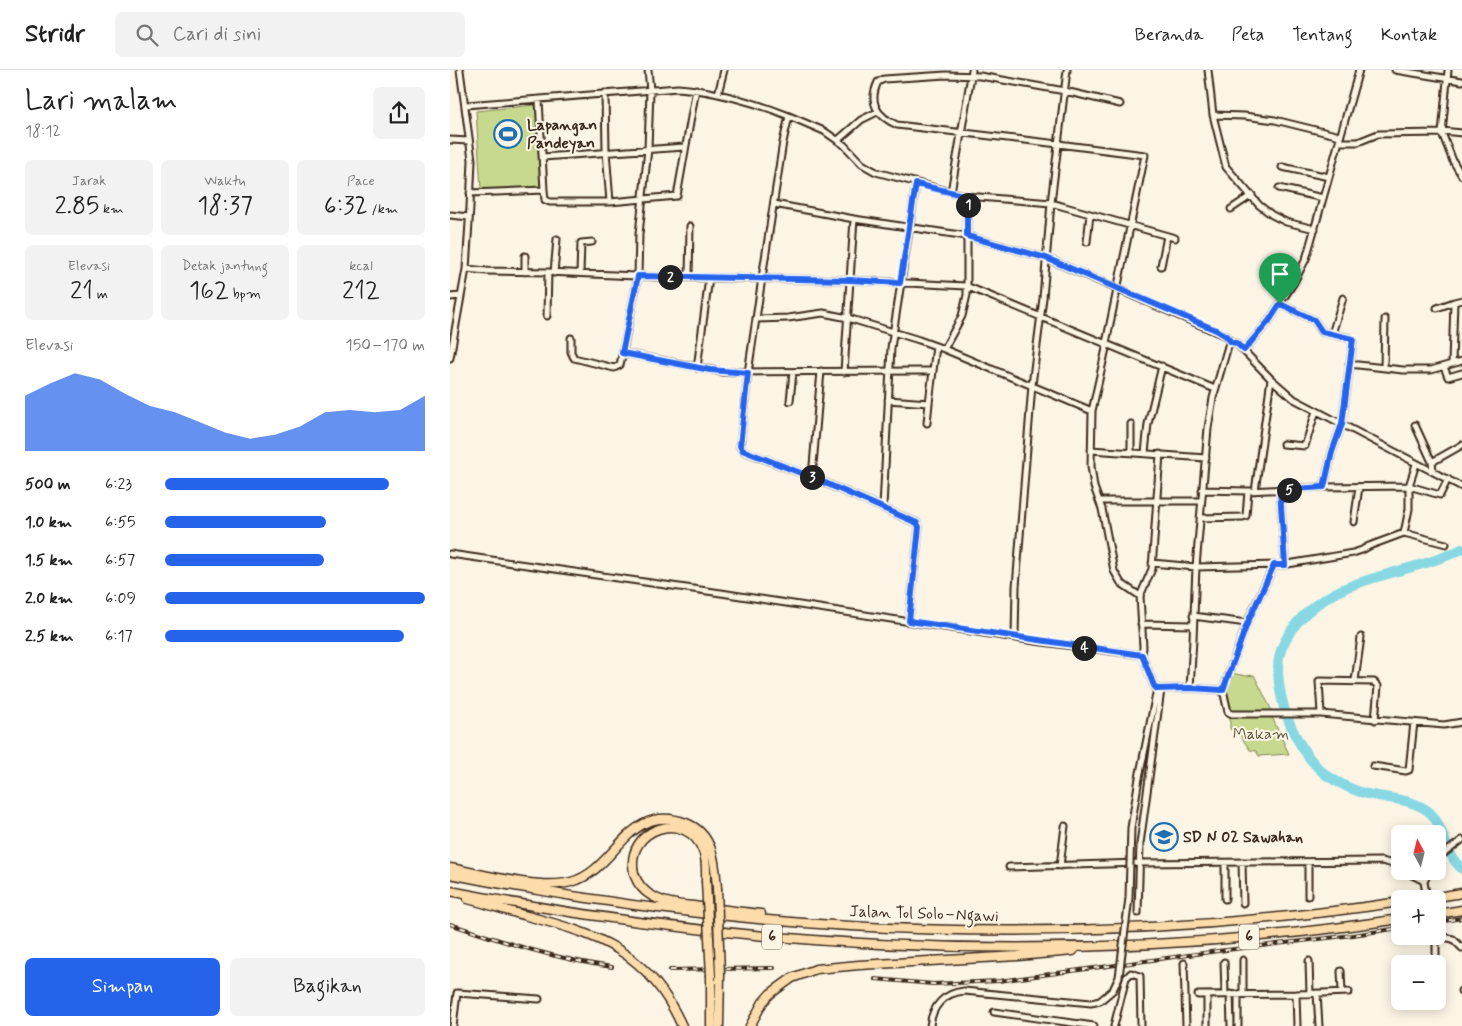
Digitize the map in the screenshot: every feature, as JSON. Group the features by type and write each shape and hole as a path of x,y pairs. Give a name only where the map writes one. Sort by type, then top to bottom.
{"highway":[{"path":"450,868 543,884 568,882 589,873 629,833 640,825 652,820 666,819 689,825 702,834 714,856 720,974 719,1026"},
{"path":"711,1026 711,976 706,881 705,857 703,850 699,842 687,832 672,827 659,828 649,833 638,846 634,856 636,876 646,892 658,900 673,904 798,919 806,920 813,924"},
{"name":"Jalan Tol Solo–Ngawi","path":"450,874 646,907 813,924 975,931 1194,925 1257,920 1391,903"},
{"name":"Jalan Tol Solo–Ngawi","path":"450,891 646,924 741,935 940,947 1097,947 1202,941 1280,934 1391,920"},
{"path":"1446,896 1462,893"},
{"path":"450,895 573,928 606,942 634,960 650,975 668,998 682,1026"},
{"path":"1446,912 1459,910"},
{"path":"750,1026 763,1002 770,994 792,978 816,969 1056,954 1097,947"}],"street":[{"path":"450,358 466,269 472,160 460,70"},
{"path":"572,338 571,352 577,359 618,367 620,365 638,276 642,199 648,148 650,90 648,70"},
{"path":"718,94 724,70"},
{"path":"1015,637 1016,587 1032,385 1067,70"},
{"path":"1208,70 1213,116 1226,167 1262,207 1286,222 1315,228"},
{"path":"1244,350 1269,321 1306,259 1359,70"},
{"path":"1395,70 1462,81"},
{"path":"1448,70 1442,132 1453,161 1462,176"},
{"path":"951,192 971,73"},
{"path":"1120,104 1065,91 971,73 881,80 875,88 877,112 884,120 897,125 1145,156 1129,225 1092,411 1091,450 1093,479 1100,501 1114,571 1121,583 1140,596"},
{"path":"466,105 605,93 678,88 696,89 789,116 824,131 838,140 862,164 872,170 916,184 967,196 1051,203 1175,238"},
{"path":"540,100 544,190 547,202 610,202 677,196 684,146 696,89"},
{"path":"605,93 606,151 610,202"},
{"path":"838,140 861,120 877,112"},
{"path":"789,116 783,142 762,278 748,373 740,448 916,522 919,526 909,621"},
{"path":"1213,116 1244,116 1275,120 1340,139 1358,142 1378,134 1462,132"},
{"path":"450,140 469,141"},
{"path":"543,156 684,146"},
{"path":"1282,167 1329,176"},
{"path":"883,507 891,348 916,184"},
{"path":"1279,188 1323,198"},
{"path":"470,192 544,190"},
{"path":"1230,209 1252,195"},
{"path":"944,349 962,316 967,295 967,196"},
{"path":"774,204 854,219 967,236 1046,258 1216,330 1244,350 1271,379 1294,399 1416,464 1433,470 1462,487"},
{"path":"1087,242 1090,214"},
{"path":"450,215 469,217"},
{"path":"844,372 854,219"},
{"path":"689,277 690,226"},
{"path":"1161,266 1167,236"},
{"path":"554,273 557,239"},
{"path":"580,273 581,243 592,242"},
{"path":"525,256 525,272"},
{"path":"466,269 638,276 850,280 966,286 1215,389"},
{"path":"547,316 548,272"},
{"path":"697,368 709,278"},
{"path":"450,297 461,296"},
{"path":"1332,334 1344,298"},
{"path":"1437,308 1462,300"},
{"path":"1452,363 1454,302"},
{"path":"1280,304 1314,320 1322,332 1353,339 1342,424 1332,452 1324,487"},
{"path":"757,319 788,318 823,313 848,318 944,349 1092,411"},
{"path":"1384,368 1385,319"},
{"path":"1190,688 1196,567 1210,409 1228,346 1231,342"},
{"path":"927,423 936,346"},
{"path":"622,353 697,368 748,373 933,371"},
{"path":"1349,364 1416,370 1444,367 1462,361"},
{"path":"1144,452 1148,424 1162,366"},
{"path":"1444,367 1448,377 1462,373"},
{"path":"790,401 793,372"},
{"path":"812,477 821,372"},
{"path":"1255,491 1271,379"},
{"path":"888,400 929,403"},
{"path":"1283,444 1305,446 1316,411"},
{"path":"1131,424 1131,452"},
{"path":"1415,425 1432,462 1433,470"},
{"path":"1432,462 1462,445"},
{"path":"1091,450 1144,452 1206,458"},
{"path":"1160,454 1151,574 1140,596 1142,655 1154,686 1159,689 1223,690"},
{"path":"1404,533 1409,509 1409,486 1416,464"},
{"path":"1202,490 1255,491 1324,487 1409,486 1440,495 1448,479"},
{"path":"1354,522 1359,487"},
{"path":"1280,490 1285,565"},
{"path":"1200,518 1246,516 1248,491"},
{"path":"1100,501 1201,501"},
{"path":"1152,563 1196,567 1285,565 1353,554 1404,533 1446,544"},
{"path":"450,554 1142,655"},
{"path":"1274,565 1247,624 1223,690 1228,712 1231,714 1321,714 1444,725 1462,722"},
{"path":"1194,616 1247,624"},
{"path":"1141,624 1193,625"},
{"path":"1355,681 1361,638"},
{"path":"1321,714 1319,681 1355,681 1377,684 1375,720"},
{"path":"930,1026 933,1011 940,1001 949,994 964,991 1091,1003 1100,1001 1113,990 1119,976 1129,898 1131,828 1139,778 1159,689"},
{"path":"1138,913 1142,828 1159,689"},
{"path":"1373,766 1409,770 1414,722"},
{"path":"1060,866 1065,826"},
{"path":"1446,852 1460,841"},
{"path":"1010,867 1242,862 1382,862 1391,864"},
{"path":"1242,862 1243,903"},
{"path":"1308,862 1308,896"},
{"path":"1225,863 1225,900"},
{"path":"1424,882 1425,890"},
{"path":"1446,938 1453,939 1462,948"},
{"path":"1238,1026 1243,960"},
{"path":"1309,961 1310,994"},
{"path":"1224,962 1231,1026"},
{"path":"1184,963 1186,1026"},
{"path":"1341,971 1342,992"},
{"path":"1114,1026 1126,978 1131,973 1139,974 1140,976 1141,1026"},
{"path":"453,1026 457,992 539,999"},
{"path":"1198,995 1349,992"},
{"path":"1317,993 1319,1026"},
{"path":"1296,994 1298,1026"},
{"path":"1207,995 1207,1026"},
{"path":"994,1012 1051,1023 1094,1026"}],"green space":[{"name":"Lapangan Pandeyan","path":"536,105 540,187 481,189 476,111"},
{"name":"Makam","path":"1231,673 1246,676 1254,675 1272,711 1238,712 1231,710 1226,690"},
{"name":"Makam","path":"1272,717 1289,754 1259,756 1256,751 1250,750 1239,734 1230,729 1230,718"}],"waterway":[{"path":"1462,549 1441,558 1352,585 1313,607 1296,624 1285,641 1281,649 1278,666 1281,695 1287,716 1297,739 1318,768 1330,778 1356,790 1421,806 1438,823 1451,855 1462,869"}],"railway":[{"path":"1446,921 1462,918"},
{"path":"450,924 550,955 612,967"},
{"path":"875,979 933,984 999,981 1391,929"},
{"path":"670,970 774,968"}],"place":[{"name":"Lapangan Pandeyan","path":"508,134"},
{"name":"SD N 02 Sawahan","path":"1164,837"}],"route":[{"path":"916,184 967,196 967,236 1046,258 1216,330 1244,350 1269,321 1280,304 1314,320 1322,332 1353,339 1354,343 1349,364 1342,424 1332,452 1324,487 1280,490 1285,565 1274,565 1247,624 1223,690 1157,689 1154,686 1142,655 1035,641 909,621 919,527 917,523 816,479 742,450 740,446 748,373 710,370 622,353 638,276 850,280 900,283 916,184"}]}
